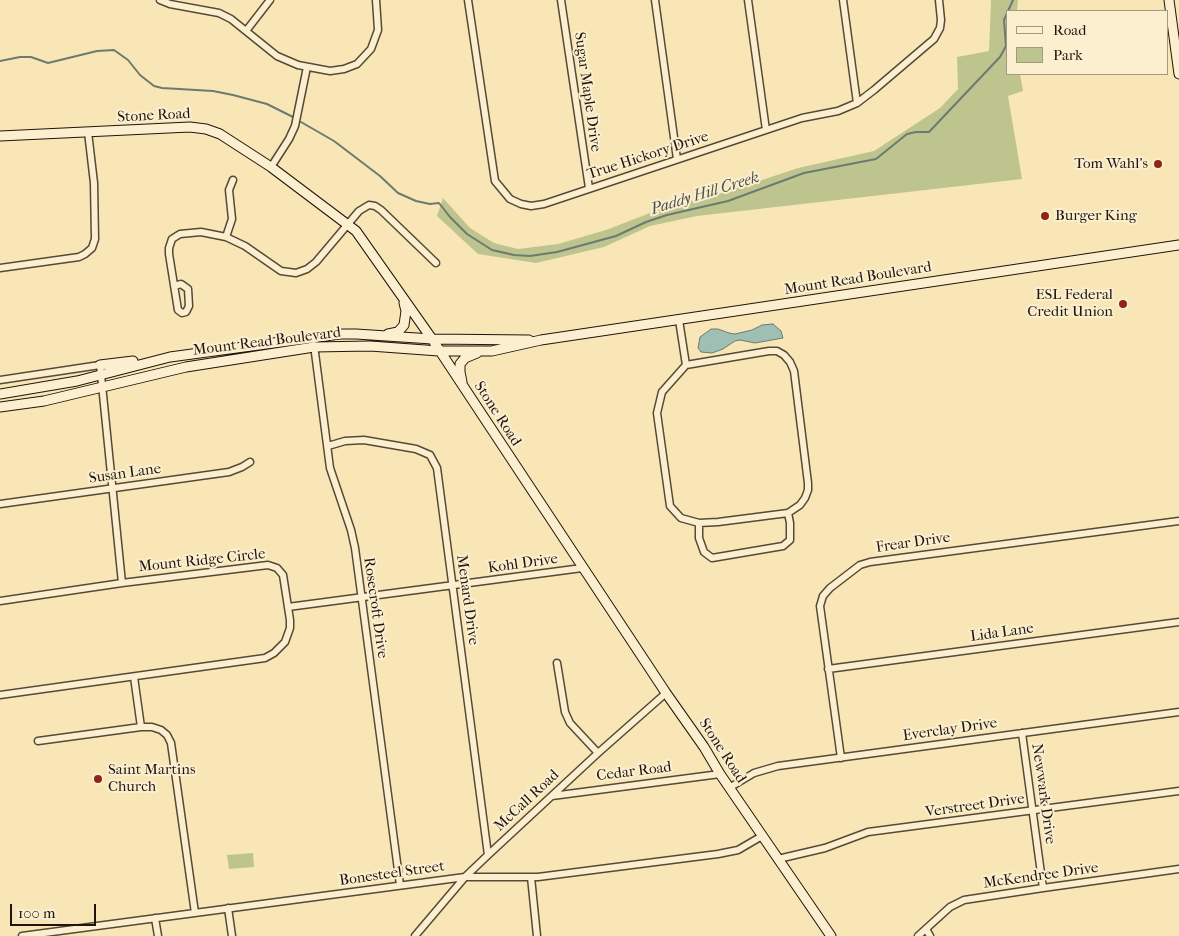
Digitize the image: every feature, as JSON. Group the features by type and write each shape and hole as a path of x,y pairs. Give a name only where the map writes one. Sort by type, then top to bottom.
{"main road":[{"path":"1169,0 1179,74"},
{"name":"Stone Road","path":"0,136 190,127 206,129 220,134 270,167 356,231 432,339 582,568 704,747 729,788 831,936"},
{"name":"Mount Read Boulevard","path":"0,408 44,401 186,367 314,347 370,346 439,351 485,351 520,346 541,340 1179,245"},
{"path":"383,336 398,332 404,325 406,311 402,296"},
{"name":"Mount Read Boulevard","path":"0,394 77,381 100,370 170,357 313,337 356,334 432,339 541,340"},
{"path":"465,390 461,379 460,364 468,356 485,351"}],"street":[{"path":"160,0 170,4 219,13 231,19 277,56 307,67 338,70 350,67 363,59 371,50 377,38 379,22 376,0"},
{"path":"246,31 270,0"},
{"name":"True Hickory Drive","path":"468,0 493,173 498,186 510,199 531,206 544,204 802,118 838,111 857,103 934,39 940,28 939,0"},
{"name":"Sugar Maple Drive","path":"561,0 589,188"},
{"path":"655,0 676,159"},
{"path":"748,0 766,130"},
{"path":"843,0 857,103"},
{"path":"270,167 295,126 307,67"},
{"path":"0,268 79,256 92,248 95,239 94,183 88,132"},
{"path":"226,237 232,219 229,190 233,180"},
{"path":"174,286 169,248 172,239 180,234 193,232 226,237 245,246 281,271 296,273 307,269 316,262 347,223 361,208 366,206 375,206 382,210 436,263"},
{"path":"678,320 686,365"},
{"name":"Rosecroft Drive","path":"313,337 330,468 351,530 362,598 400,885"},
{"path":"768,351 777,351 790,362 795,379 808,490 800,505 788,513 699,523 681,518 670,506 657,413 662,392 686,365 768,351"},
{"path":"100,370 122,583"},
{"name":"Mount Read Boulevard","path":"0,380 100,370"},
{"name":"Menard Drive","path":"328,446 345,441 364,440 416,449 430,455 437,468 488,855"},
{"name":"Susan Lane","path":"0,504 229,472 250,462"},
{"path":"699,523 699,538 704,552 712,558 776,548 787,544 790,540 788,513"},
{"name":"Frear Drive","path":"841,758 820,612 821,601 830,588 864,563 1179,521"},
{"name":"Mount Ridge Circle","path":"0,601 268,564 277,568 283,575 290,620 288,635 280,648 265,658 0,695"},
{"name":"Kohl Drive","path":"288,607 582,568"},
{"name":"Lida Lane","path":"828,669 1179,622"},
{"path":"557,663 565,712 570,723 598,752"},
{"path":"134,676 141,728"},
{"name":"McCall Road","path":"415,936 465,877 598,752 666,693"},
{"name":"Everclay Drive","path":"729,788 767,769 1179,712"},
{"path":"38,741 152,727 161,730 167,735 171,743 195,913"},
{"name":"Newwark Drive","path":"1022,733 1043,888"},
{"name":"Cedar Road","path":"551,796 720,774"},
{"name":"Verstreet Drive","path":"778,859 825,848 868,832 1179,791"},
{"name":"Bonesteel Street","path":"22,936 63,933 155,918 465,877 531,877 718,854 738,850 762,836"},
{"name":"McKendree Drive","path":"918,936 950,908 964,900 1179,869"},
{"path":"531,877 537,936"},
{"path":"228,908 232,936"},
{"path":"155,918 158,936"},
{"path":"926,929 930,936"}],"green space":[{"path":"991,0 1018,0 1017,10 1006,10 1006,75 1020,75 1023,91 1008,96 1022,179 697,216 650,226 604,247 536,263 478,254 437,216 443,198 470,228 494,243 518,249 558,244 606,230 663,208 726,192 798,168 874,151 940,108 958,89 957,57 989,51"},
{"path":"253,853 254,867 229,869 227,855"}],"water":[{"path":"773,324 781,331 783,338 755,343 735,341 723,349 712,353 701,352 698,348 700,337 711,329 735,334 752,330 762,325"}],"waterway":[{"name":"Paddy Hill Creek","path":"1008,10 1013,0"},
{"name":"Paddy Hill Creek","path":"1006,16 1004,20 1006,46"},
{"name":"Paddy Hill Creek","path":"301,122 334,141 380,176 398,193 416,201 430,204 439,203 467,234 492,250 514,255 530,256 557,252 616,236 646,222 667,215 728,201 804,173 876,159 907,134 929,132 1000,57 1006,46"},
{"name":"Paddy Hill Creek","path":"0,61 31,57 48,63 97,51 114,50 128,60 140,75 154,86 213,91 233,95 267,104 293,117"}],"place":[{"name":"Tom Wahl's","path":"1158,164"},
{"name":"Burger King","path":"1045,216"},
{"name":"ESL Federal Credit Union","path":"1123,304"},
{"name":"Saint Martins Church","path":"98,779"}]}
